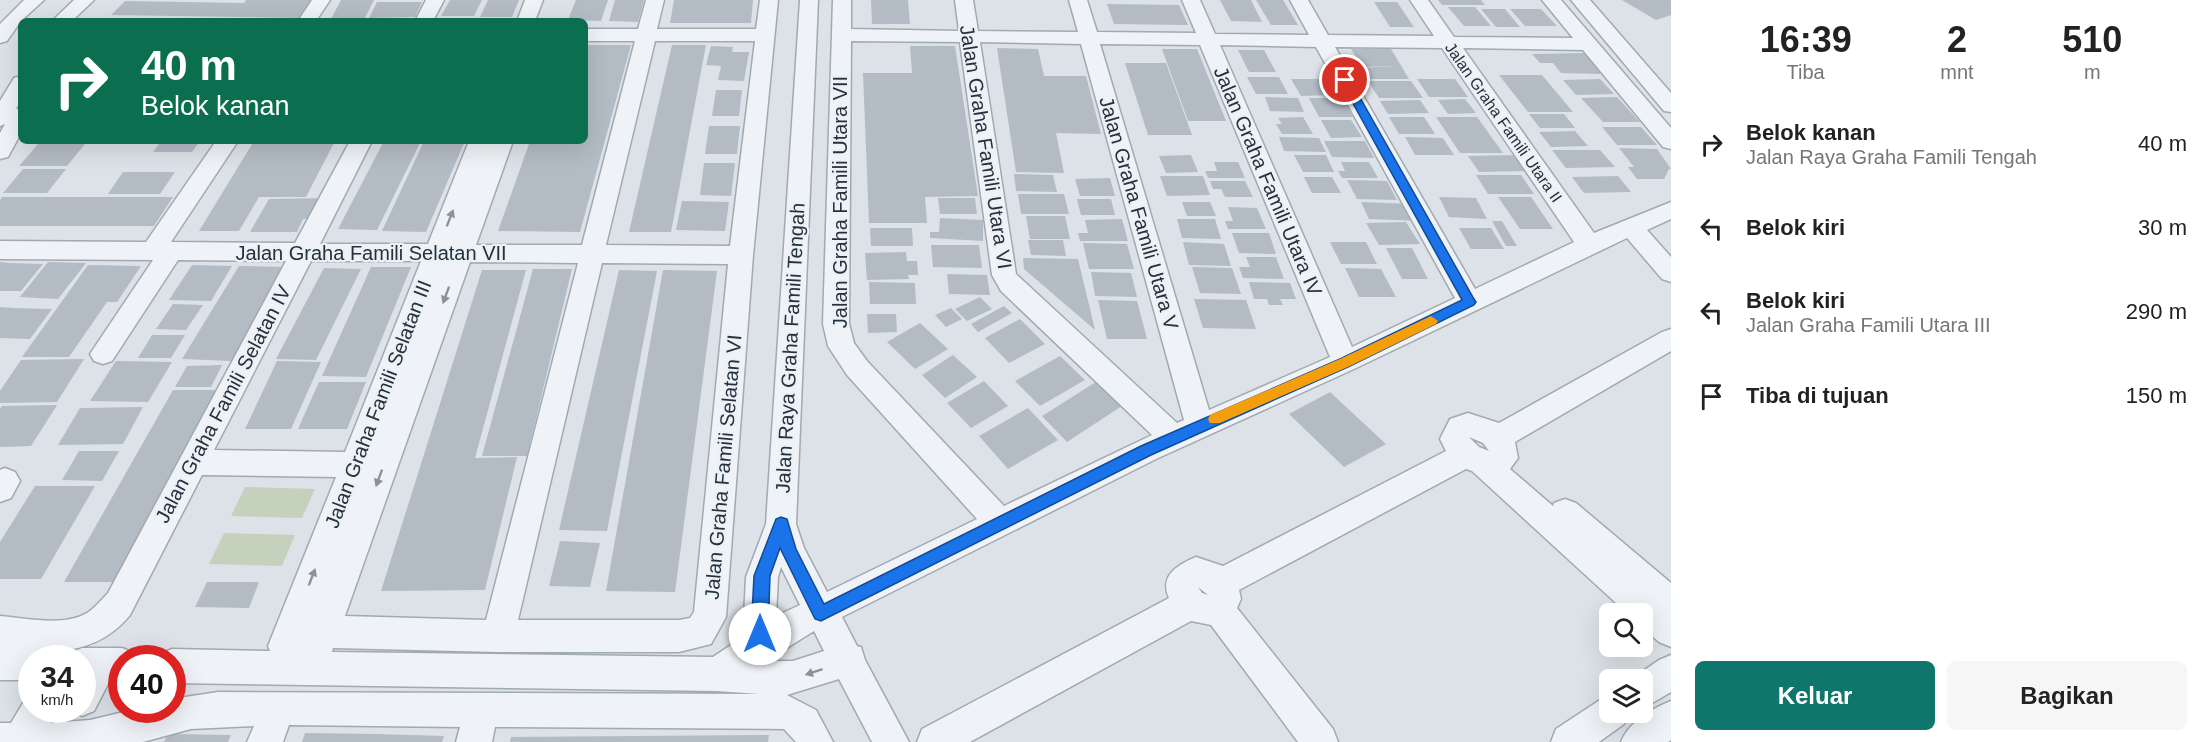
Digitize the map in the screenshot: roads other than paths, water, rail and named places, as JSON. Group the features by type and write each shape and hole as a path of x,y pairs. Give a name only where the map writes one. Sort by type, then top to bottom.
{"street":[{"path":"0,37 13,20 35,0"},
{"path":"64,18 85,0"},
{"path":"84,18 103,0"},
{"path":"309,18 321,0"},
{"path":"426,18 435,0"},
{"path":"527,18 534,0"},
{"path":"498,636 655,0"},
{"name":"Jalan Graha Famili Selatan VI","path":"307,631 498,636 679,636 699,633 710,617 741,255 770,0"},
{"name":"Jalan Raya Graha Famili Tengah","path":"809,0 781,524 789,550 821,614 849,659 891,742"},
{"name":"Jalan Graha Famili Utara VII","path":"842,0 836,324 841,346 857,368 999,522"},
{"name":"Jalan Graha Famili Utara VI","path":"964,0 1004,275 1010,285 1174,438"},
{"name":"Jalan Graha Famili Utara V","path":"1078,0 1200,426"},
{"name":"Jalan Graha Famili Utara IV","path":"1191,0 1345,362"},
{"path":"1299,0 1470,302"},
{"name":"Jalan Graha Famili Utara II","path":"1419,0 1589,244"},
{"path":"1551,0 1671,142"},
{"path":"1580,0 1671,106"},
{"path":"1597,0 1671,85"},
{"path":"588,35 765,35"},
{"path":"841,35 1589,44"},
{"path":"0,119 18,87"},
{"path":"0,152 18,119"},
{"path":"202,178 191,176 212,144"},
{"path":"103,354 202,178 225,144"},
{"path":"340,180 333,173 348,144"},
{"name":"Jalan Graha Famili Selatan IV","path":"0,632 64,635 76,633 100,623 119,604 359,144"},
{"name":"Jalan Graha Famili Selatan III","path":"293,668 449,253 479,144"},
{"name":"Jalan Graha Famili Selatan III","path":"307,631 355,465 449,253 501,144"},
{"path":"717,674 787,628 821,614 999,522 1174,438 1345,362 1589,244 1671,210"},
{"path":"1632,228 1671,273"},
{"name":"Jalan Graha Famili Selatan VII","path":"0,250 741,255"},
{"path":"935,742 1487,453 1671,339"},
{"path":"1487,453 1671,604"},
{"path":"1487,453 1671,631"},
{"path":"193,462 355,465"},
{"path":"760,646 759,604 762,576 781,524"},
{"path":"1209,599 1320,742"},
{"path":"186,666 717,674 778,679 792,678 849,659"},
{"path":"0,663 18,663"},
{"path":"1653,684 1671,672"},
{"path":"265,742 278,708"},
{"path":"13,741 60,742 111,734 191,712 278,708 478,726 785,712 805,722 815,742"},
{"path":"1639,742 1671,718"},
{"path":"1569,742 1599,721"},
{"path":"13,741 28,723"},
{"path":"60,742 70,723"}]}
